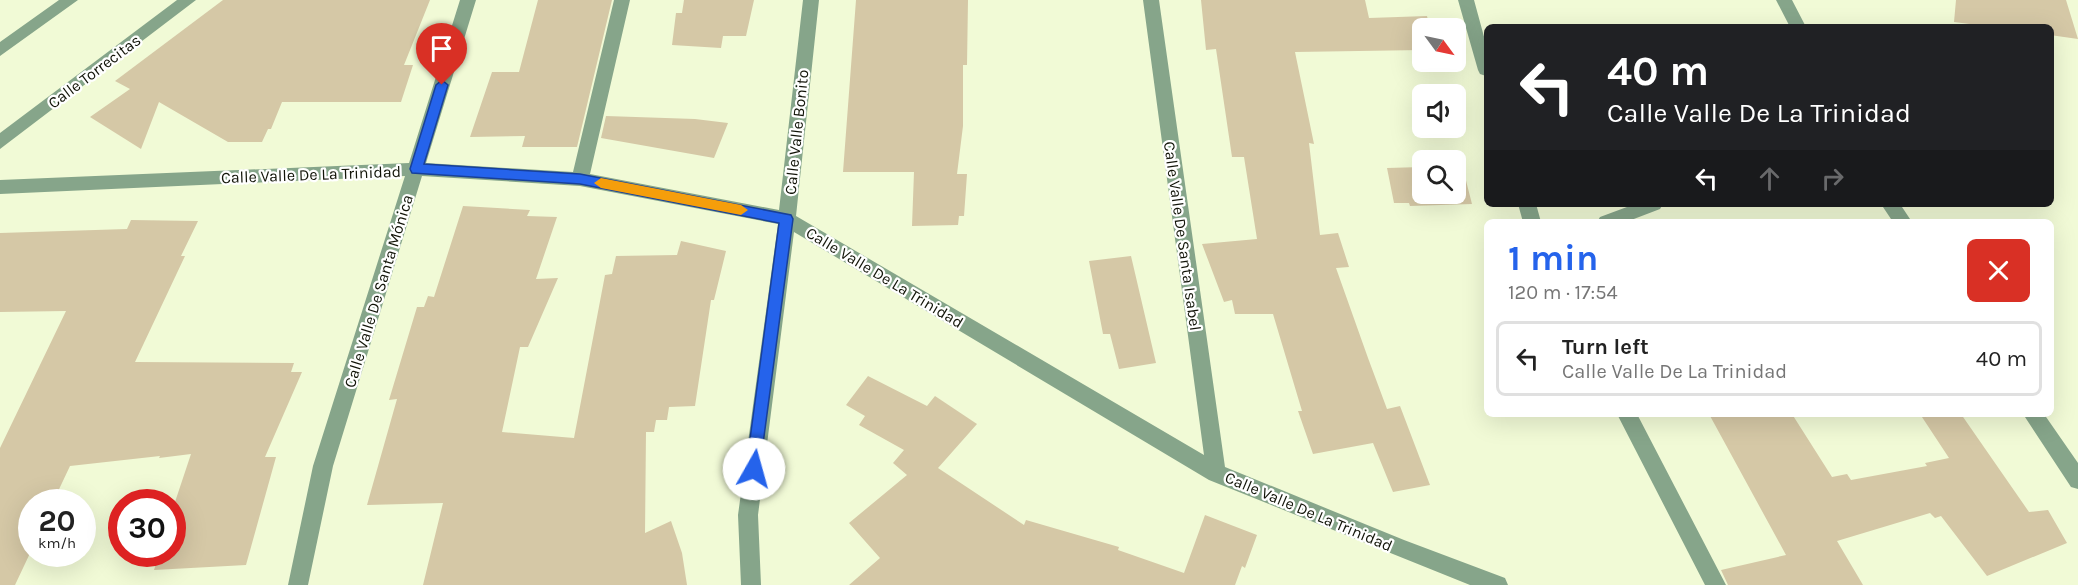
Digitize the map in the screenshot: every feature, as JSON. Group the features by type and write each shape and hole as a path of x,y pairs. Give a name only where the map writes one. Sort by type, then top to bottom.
{"street":[{"path":"0,50 70,0"},
{"name":"Calle Torrecitas","path":"0,142 189,0"},
{"name":"Calle Valle De Santa Mónica","path":"298,585 324,466 468,0"},
{"path":"580,179 622,0"},
{"name":"Calle Valle Bonito","path":"752,585 748,515 787,219 811,0"},
{"name":"Calle Valle De Santa Isabel","path":"1151,0 1216,473"},
{"path":"1466,0 1484,63"},
{"path":"1784,0 1796,24"},
{"name":"Calle Valle De La Trinidad","path":"0,187 416,169 580,179 787,219 1216,473 1403,550 1498,585"},
{"path":"1614,219 1646,207"},
{"path":"1629,417 1716,585"},
{"path":"2035,417 2078,480"}],"building":[{"path":"223,0 430,0 404,65 413,65 401,102 282,102 271,129 268,129 262,142 228,142 159,102 141,149 90,117 130,89 115,81"},
{"path":"538,0 612,0 577,147 522,147 525,136 470,137 492,72 519,72"},
{"path":"684,0 754,0 746,36 723,36 721,48 672,45 676,13 682,13"},
{"path":"856,0 968,0 967,65 963,65 963,126 957,174 967,174 964,216 959,216 958,225 912,226 914,172 843,172"},
{"path":"1201,0 1365,0 1369,18 1427,16 1428,18 1412,18 1412,50 1295,52 1314,144 1309,143 1320,235 1338,233 1349,267 1336,268 1368,358 1387,409 1400,406 1430,485 1393,492 1373,443 1313,454 1298,411 1302,411 1273,314 1235,314 1232,300 1224,302 1202,244 1257,239 1244,157 1232,157 1216,49 1206,50"},
{"path":"1956,0 2066,0 2078,39 2054,36 2054,24 1954,22"},
{"path":"606,116 695,119 728,123 714,158 601,138"},
{"path":"1412,167 1412,204 1466,204 1466,181 1472,204 1410,206 1409,203 1394,203 1387,168"},
{"path":"463,206 530,210 527,216 557,217 536,279 558,278 528,347 520,347 502,432 574,438 605,275 612,274 616,256 677,255 681,241 726,251 714,300 711,300 695,406 669,407 667,420 656,420 654,432 646,432 645,533 671,521 682,553 687,585 423,585 443,503 367,505 397,399 389,400 417,307 424,307 428,296 434,297"},
{"path":"131,220 198,221 181,256 185,256 135,362 294,363 291,372 302,372 265,457 276,457 246,565 154,570 155,567 186,567 186,489 179,489 191,454 159,458 160,456 70,466 59,489 18,489 18,567 24,567 15,585 0,585 0,448 66,311 0,312 0,233 127,229"},
{"path":"1131,256 1156,363 1119,369 1110,334 1103,334 1089,261"},
{"path":"868,376 927,406 935,396 977,424 938,468 1024,525 1026,520 1119,547 1118,550 1184,573 1205,515 1257,535 1245,568 1242,566 1235,585 849,585 880,558 849,523 907,475 893,463 904,450 859,425 865,416 846,405"},
{"path":"1711,417 1794,417 1832,477 1847,474 1851,480 1927,466 1925,463 1949,458 1922,417 1963,417 2029,512 2048,510 2067,543 1987,576 1941,516 1935,518 1930,513 1837,541 1863,585 1728,585 1721,570 1786,555"}],"slow traffic":[{"path":"601,183 741,210"}],"route":[{"path":"442,85 416,169 580,179 787,219 754,469"}]}
